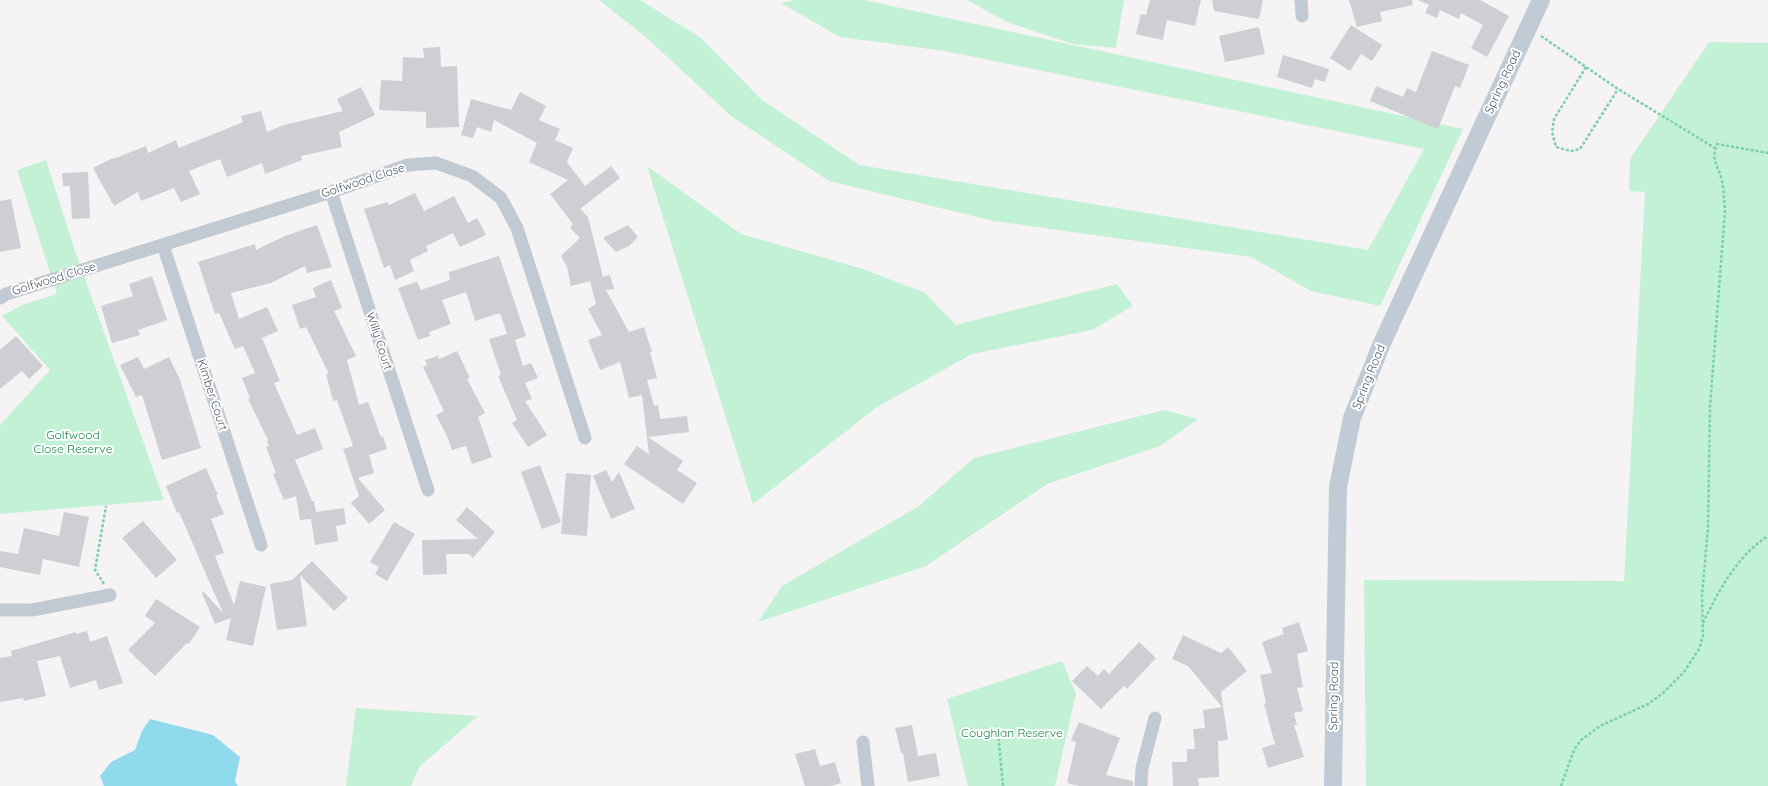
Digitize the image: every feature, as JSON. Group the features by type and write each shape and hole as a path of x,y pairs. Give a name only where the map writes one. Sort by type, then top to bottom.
{"main road":[{"name":"Spring Road","path":"1333,786 1338,487 1352,418 1382,343 1541,0"}],"street":[{"path":"1301,0 1302,16"},
{"name":"Golfwood Close","path":"0,298 6,294 331,192 408,165 436,164 472,176 501,198 517,228 585,438"},
{"name":"Willy Court","path":"331,192 428,490"},
{"name":"Kimber Court","path":"163,245 261,545"},
{"path":"0,610 32,610 110,594"},
{"path":"1141,786 1142,768 1155,718"},
{"path":"863,742 868,786"}],"path":[{"path":"1528,27 1618,89 1716,148"},
{"path":"1586,67 1554,119 1552,132 1556,147 1571,151 1580,149 1618,89"},
{"path":"1562,786 1574,750 1589,733 1612,720 1624,716 1648,704 1663,693 1684,672 1699,649 1703,636 1702,595 1708,528 1710,407 1725,210 1722,180 1714,161 1717,144 1768,153"},
{"path":"106,506 96,570 110,594"},
{"path":"1703,624 1721,589 1734,569 1748,552 1768,536"},
{"path":"998,733 1003,786"}],"green space":[{"path":"599,0 640,0 701,38 762,100 859,165 1368,250 1424,149 945,51 840,37 781,3 795,0 864,0 1463,129 1380,306 1311,291 1251,257 994,221 829,181 731,116 647,38"},
{"path":"967,0 1124,0 1116,48 1073,44 1007,22"},
{"path":"1709,42 1768,43 1768,786 1366,786 1364,580 1624,581 1645,192 1629,191 1630,159"},
{"name":"Golfwood Close Reserve","path":"46,160 74,248 164,500 0,514 0,425 50,370 2,316 22,305 57,294 17,170"},
{"path":"647,166 741,234 863,269 925,293 956,325 1117,284 1133,306 1092,330 972,354 877,407 753,504"},
{"path":"1164,410 1198,419 1160,446 1047,484 926,566 758,622 782,586 919,506 974,458"},
{"name":"Coughlan Reserve","path":"1062,661 1076,694 1055,786 968,786 947,699"},
{"path":"356,708 478,716 420,766 411,786 346,786"}],"water":[{"path":"150,719 213,735 240,757 235,781 238,786 104,786 100,776 111,762 135,750 142,731"}],"building":[{"path":"1150,0 1201,0 1195,26 1167,20 1163,40 1136,34 1141,14 1146,15"},
{"path":"1212,0 1263,0 1259,19 1214,11"},
{"path":"1349,0 1412,0 1413,5 1380,12 1382,21 1357,27"},
{"path":"1418,0 1480,0 1509,16 1487,57 1471,48 1483,25 1461,13 1459,19 1440,10 1437,18 1425,13 1429,5"},
{"path":"1351,25 1382,45 1372,61 1361,54 1350,71 1330,58"},
{"path":"1259,27 1265,54 1225,62 1219,36"},
{"path":"440,47 441,67 457,66 459,127 426,128 426,112 379,110 381,80 402,81 403,57 424,58 423,48"},
{"path":"1432,51 1469,65 1460,88 1455,86 1438,129 1370,101 1376,86 1403,97 1407,88 1416,92"},
{"path":"1283,55 1329,69 1325,82 1315,79 1312,88 1277,77"},
{"path":"361,87 375,115 339,132 342,147 301,156 302,160 265,174 262,163 227,177 220,159 189,171 200,194 181,202 174,188 141,201 138,192 114,206 93,168 113,158 146,146 148,153 176,140 179,148 243,122 241,116 261,111 267,132 284,125 343,111 337,99"},
{"path":"520,92 546,106 539,120 560,129 555,140 573,148 567,162 585,186 611,166 620,178 580,209 588,217 603,277 610,275 614,289 606,290 629,332 644,327 652,352 650,352 657,378 647,380 654,406 658,405 660,419 687,416 689,432 648,437 683,461 677,470 697,483 683,504 624,464 637,446 649,454 642,395 629,398 620,362 600,370 588,340 602,335 588,309 596,304 590,281 571,286 567,267 561,256 580,238 570,228 573,224 550,194 568,180 529,162 537,143 494,120 491,132 477,127 473,138 461,135 471,99 511,110"},
{"path":"88,172 90,218 72,219 70,186 63,186 62,173"},
{"path":"415,193 424,211 454,196 468,223 477,218 486,235 460,247 453,233 426,246 428,251 410,260 414,271 395,280 390,265 384,268 364,209 388,202 389,205"},
{"path":"11,199 21,248 0,252 0,201"},
{"path":"317,225 332,267 307,273 305,266 271,283 231,293 239,319 267,307 278,331 262,338 280,381 274,383 297,435 315,428 323,449 295,460 312,501 314,501 316,512 344,508 346,524 336,526 338,541 315,545 311,519 300,520 296,496 284,500 273,474 276,473 266,447 269,446 268,440 248,399 250,398 242,378 255,373 243,346 235,349 219,313 215,314 198,262 255,244 256,250 285,236"},
{"path":"628,225 638,237 629,246 616,252 603,238"},
{"path":"499,256 526,336 515,340 523,366 531,363 538,378 525,383 532,399 525,401 547,435 528,447 512,423 517,420 498,376 501,375 489,339 507,334 500,313 475,321 466,292 442,300 451,324 429,332 430,336 418,340 398,288 417,282 421,290 450,280 449,272"},
{"path":"152,276 167,320 138,330 140,335 112,343 101,306 133,296 129,284"},
{"path":"331,280 342,308 334,311 356,356 347,360 359,405 368,402 387,449 369,455 374,473 358,478 385,510 369,524 351,503 359,496 343,449 353,446 337,400 333,401 326,374 329,374 306,327 300,329 292,305 316,297 313,288"},
{"path":"16,336 43,366 29,379 22,371 0,389 0,350"},
{"path":"457,351 470,378 467,379 485,413 478,417 492,457 472,464 466,446 452,450 447,436 436,415 444,411 423,367 427,365 425,360 438,356 439,359"},
{"path":"138,357 144,369 169,357 180,380 201,448 162,460 142,395 136,397 120,365"},
{"path":"540,465 561,522 542,529 521,472"},
{"path":"206,468 218,495 216,495 224,514 211,519 224,553 215,556 234,605 240,581 266,587 253,646 226,640 231,618 215,624 202,593 204,592 223,613 179,512 177,513 166,486"},
{"path":"606,470 612,482 619,472 635,509 611,519 593,476"},
{"path":"566,473 591,475 587,536 561,534"},
{"path":"467,507 495,532 473,558 469,554 446,554 447,574 423,575 422,540 478,539 456,520"},
{"path":"64,512 89,517 79,567 43,559 40,575 0,567 0,551 18,554 24,528 59,536"},
{"path":"143,521 177,560 156,578 122,538"},
{"path":"394,522 415,534 387,581 375,574 379,567 370,562"},
{"path":"312,561 348,598 334,611 300,575 307,626 277,630 270,584 292,580"},
{"path":"156,599 200,627 189,644 187,643 155,676 128,650 155,623 145,616"},
{"path":"1299,622 1308,651 1297,654 1303,687 1297,688 1303,711 1294,713 1297,725 1294,725 1304,757 1268,768 1262,748 1275,744 1264,704 1266,703 1260,675 1272,673 1262,642 1284,634 1282,628"},
{"path":"87,631 90,642 107,636 123,683 99,690 96,680 70,688 60,656 37,661 46,696 24,701 23,698 0,702 0,658 12,656 11,651 76,632 76,634"},
{"path":"1183,635 1221,653 1228,647 1247,671 1221,692 1228,740 1218,741 1219,777 1198,778 1199,786 1173,786 1172,762 1187,762 1187,749 1195,749 1193,729 1205,728 1203,710 1222,707 1188,666 1172,659"},
{"path":"1139,642 1156,658 1127,689 1124,686 1101,709 1072,681 1087,666 1098,676 1104,669 1109,674"},
{"path":"1079,722 1120,738 1106,775 1133,781 1133,786 1079,786 1067,783 1076,742 1071,740"},
{"path":"912,725 918,756 936,753 940,776 908,782 903,753 901,753 895,728"},
{"path":"815,749 820,766 835,762 841,783 831,786 805,786 795,754"}]}
